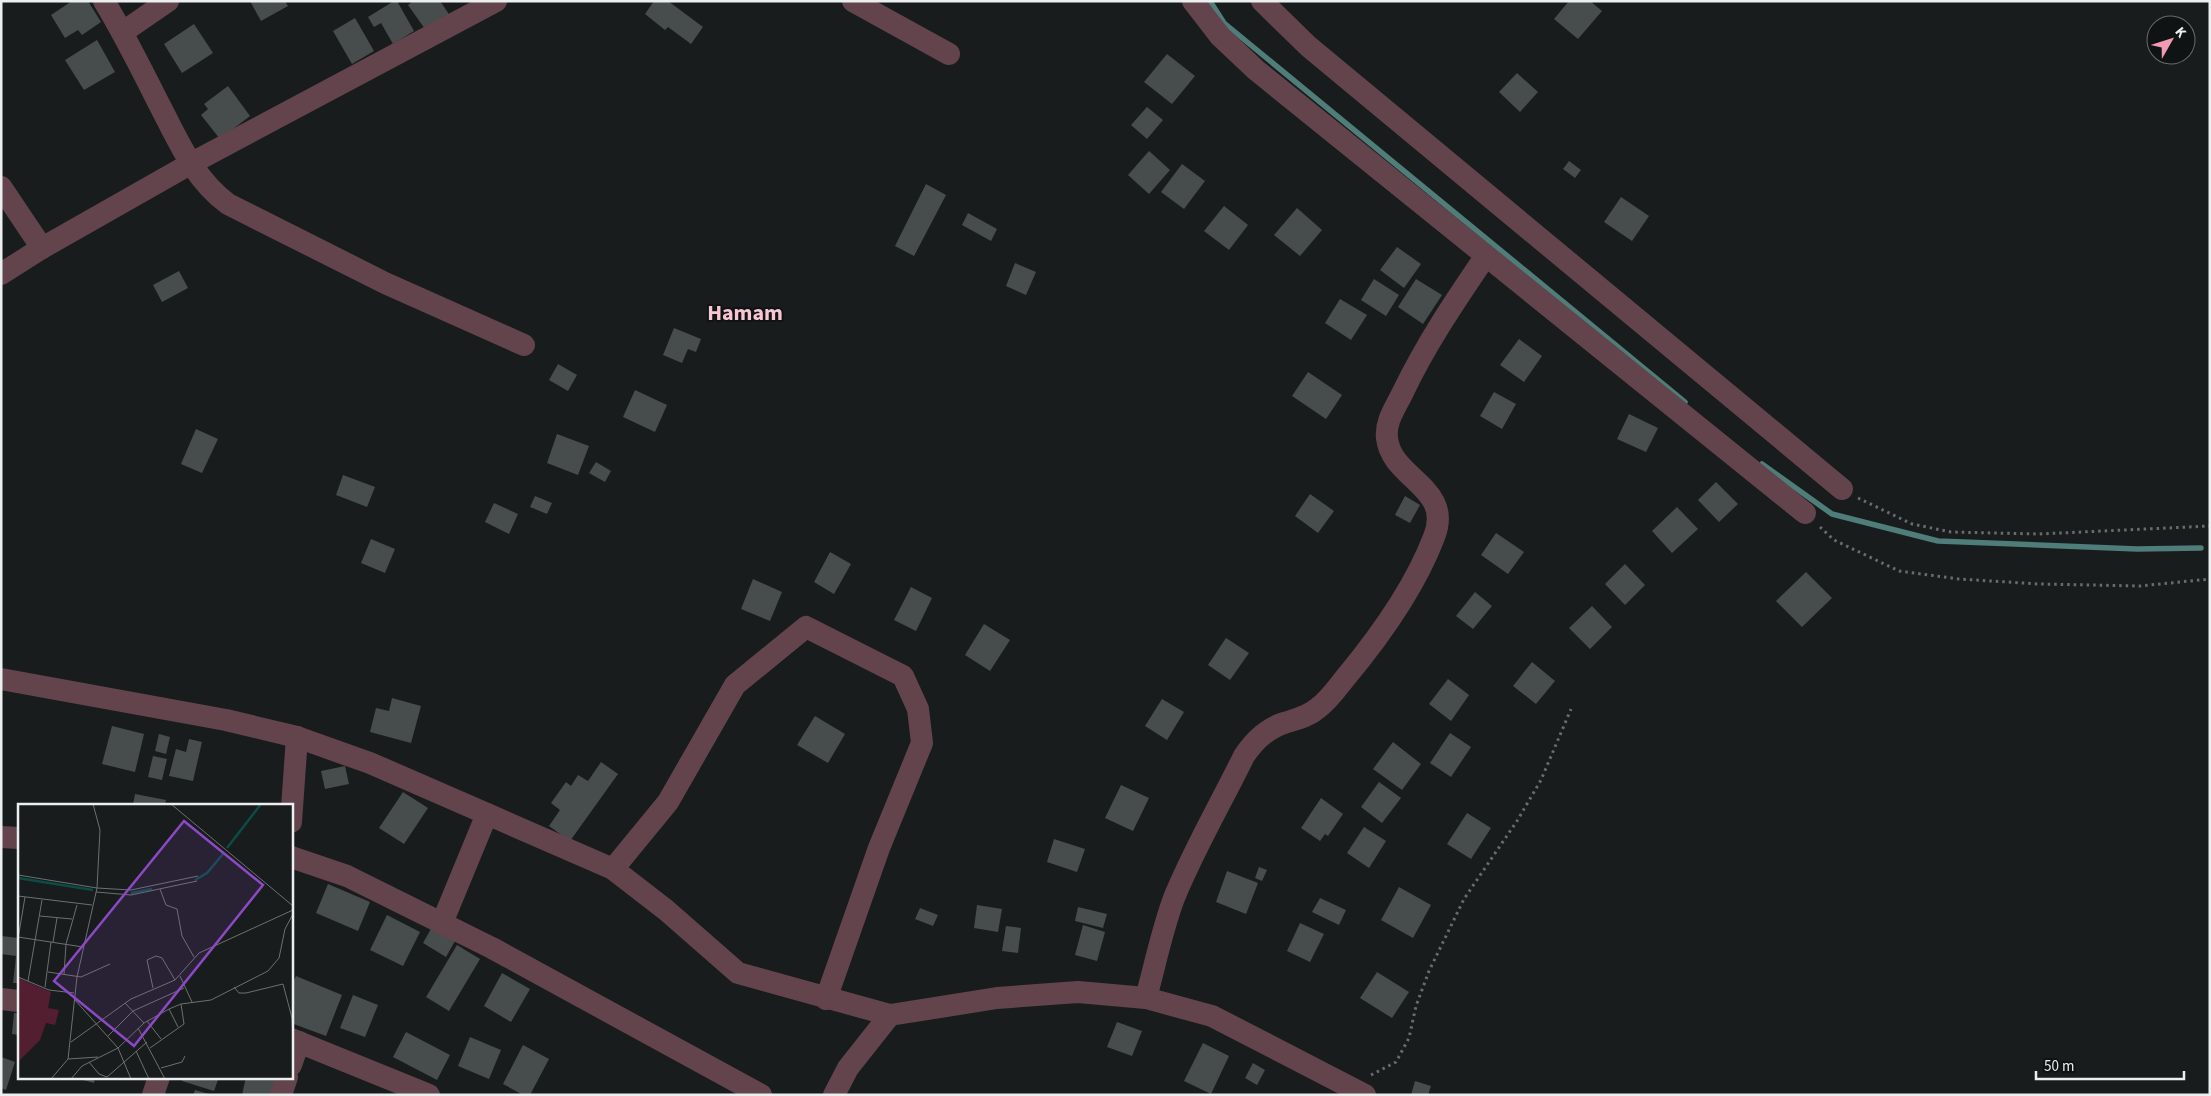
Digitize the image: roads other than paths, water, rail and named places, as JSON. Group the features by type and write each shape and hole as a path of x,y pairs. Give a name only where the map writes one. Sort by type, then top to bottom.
{"street":[{"path":"104,1 123,32 190,164 213,193 228,204 385,283 524,345"},
{"path":"123,32 168,1"},
{"path":"853,1 949,54"},
{"path":"1193,1 1220,36 1256,70 1805,513"},
{"path":"1262,1 1308,46 1534,231 1842,489"},
{"path":"1,274 42,248 190,164 484,4"},
{"path":"1,187 42,248"},
{"path":"1146,998 1166,922 1175,898 1199,844 1244,756 1251,746 1272,729 1306,716 1328,699 1382,630 1406,591 1434,537 1438,518 1433,500 1423,486 1394,458 1387,438 1388,421 1426,346 1485,256"},
{"path":"614,869 668,802 735,685 806,627 903,676 918,709 922,743 879,848 826,999"},
{"path":"1,679 226,720 297,737 370,763 614,869 666,910 738,973 826,999 890,1015 997,998 1078,992 1146,998 1212,1016 1365,1095"},
{"path":"292,808 297,737"},
{"path":"442,923 487,814"},
{"path":"1,837 18,838"},
{"path":"292,857 347,876 442,923 761,1095"},
{"path":"1,999 18,1000"},
{"path":"834,1095 848,1068 890,1015"},
{"path":"292,1059 295,1041 429,1095"},
{"path":"152,1095 159,1078"},
{"path":"281,1095 287,1078"}],"waterway":[{"path":"1210,1 1224,23 1685,402"},
{"path":"1762,464 1832,514 1938,541 2137,549 2201,548"}],"district":[{"name":"Hamam","path":"745,313"}]}
